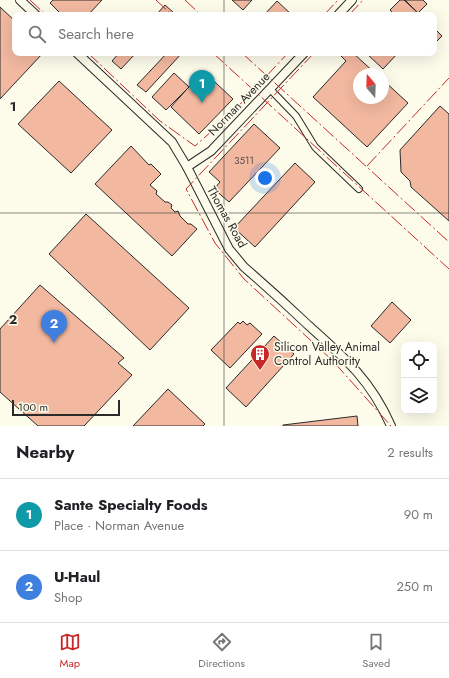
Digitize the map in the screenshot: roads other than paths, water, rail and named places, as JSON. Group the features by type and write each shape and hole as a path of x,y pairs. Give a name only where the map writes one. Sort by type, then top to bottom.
{"street":[{"path":"20,0 33,12"},
{"path":"341,12 352,0"},
{"name":"Thomas Road","path":"80,56 172,142 188,167 229,249 244,267 351,364 368,384 383,407 391,426"},
{"name":"Norman Avenue","path":"188,167 211,151 301,56"},
{"path":"270,89 296,116 315,147 360,189"}],"place":[{"name":"Sante Specialty Foods","path":"202,103"},
{"name":"U-Haul","path":"54,343"},
{"name":"Silicon Valley Animal Control Authority","path":"260,371"}]}
